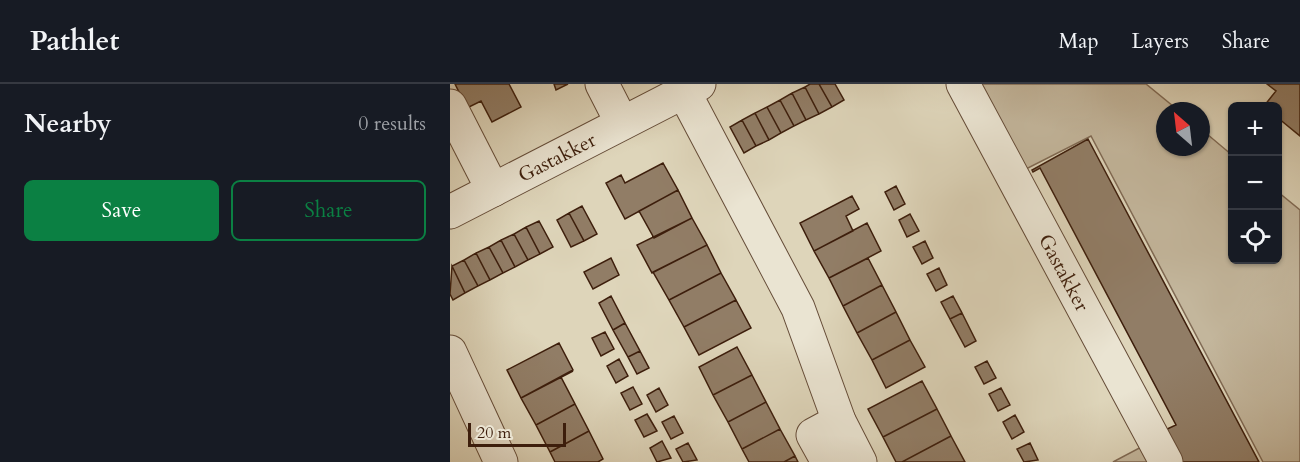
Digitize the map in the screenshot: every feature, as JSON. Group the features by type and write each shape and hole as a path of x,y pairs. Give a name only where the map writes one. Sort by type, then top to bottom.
{"street":[{"path":"602,84 622,123"},
{"name":"Gastakker","path":"963,84 1166,462"},
{"name":"Gastakker","path":"450,212 692,88 741,200 798,308 839,421 861,462"},
{"path":"450,106 493,190"},
{"path":"450,352 501,462"},
{"path":"828,462 813,435 839,421"}],"shaded area":[{"path":"980,84 1146,84 1168,102 1156,102 1156,156 1210,156 1210,137 1228,152 1228,264 1282,264 1282,195 1300,210 1300,462 1263,462 1091,136 1026,169"},
{"path":"1145,445 1154,462 1113,462"}],"building":[{"path":"455,84 509,84 521,107 492,122 481,101 467,108"},
{"path":"554,84 568,84 556,90"},
{"path":"810,84 819,84 832,107 819,114 805,87"},
{"path":"819,84 835,84 844,100 832,107"},
{"path":"1267,84 1300,84 1300,136 1282,121 1282,102 1267,102 1276,91"},
{"path":"805,87 819,114 806,120 792,93"},
{"path":"792,93 806,120 794,126 780,100"},
{"path":"780,100 794,126 781,133 767,107"},
{"path":"767,107 781,133 769,140 755,113"},
{"path":"755,113 769,140 756,146 742,120"},
{"path":"742,120 756,146 744,153 730,127"},
{"path":"1088,139 1259,462 1173,462 1163,431 1176,425 1040,168 1033,172 1032,170"},
{"path":"663,163 678,190 625,219 606,183 621,175 625,183"},
{"path":"896,186 905,204 894,210 885,192"},
{"path":"678,190 692,218 654,238 639,211"},
{"path":"852,196 859,209 846,216 853,231 814,251 800,223"},
{"path":"582,206 597,234 584,241 569,213"},
{"path":"569,213 584,241 571,247 557,220"},
{"path":"910,214 919,231 907,237 899,220"},
{"path":"692,218 707,245 652,273 637,245"},
{"path":"539,221 553,247 540,254 526,227"},
{"path":"867,223 881,251 829,278 814,251"},
{"path":"526,227 540,254 528,260 514,234"},
{"path":"514,234 528,260 515,267 501,240"},
{"path":"501,240 515,267 503,273 489,247"},
{"path":"925,241 933,258 922,264 913,247"},
{"path":"707,245 721,273 669,300 653,272"},
{"path":"489,247 503,273 490,280 476,253"},
{"path":"476,253 490,280 478,286 464,260"},
{"path":"611,258 619,275 593,289 584,272"},
{"path":"868,258 882,285 843,306 829,278"},
{"path":"464,260 478,286 465,293 452,266"},
{"path":"452,266 465,293 453,300 450,294"},
{"path":"939,268 947,285 936,291 927,274"},
{"path":"721,273 736,300 684,327 669,300"},
{"path":"882,285 896,312 857,333 843,306"},
{"path":"611,296 625,323 613,330 599,303"},
{"path":"953,296 962,313 950,319 941,302"},
{"path":"736,300 751,328 699,355 684,327"},
{"path":"896,312 910,340 872,360 857,333"},
{"path":"962,313 976,341 965,347 950,319"},
{"path":"625,323 640,351 628,357 613,330"},
{"path":"605,332 614,349 601,356 592,338"},
{"path":"910,340 925,367 886,388 872,360"},
{"path":"559,343 573,370 521,398 507,370"},
{"path":"737,347 752,375 713,395 699,367"},
{"path":"640,351 649,368 637,374 628,357"},
{"path":"619,359 628,376 616,383 607,366"},
{"path":"987,361 996,378 984,384 975,367"},
{"path":"752,375 766,402 728,422 713,395"},
{"path":"561,377 575,404 536,425 521,398"},
{"path":"922,381 937,409 883,437 868,409"},
{"path":"633,387 642,404 630,410 621,393"},
{"path":"659,388 668,405 656,412 647,395"},
{"path":"1001,388 1010,405 998,411 989,394"},
{"path":"766,402 780,429 742,449 728,422"},
{"path":"575,404 589,431 550,452 536,425"},
{"path":"937,409 951,436 902,462 896,462 883,437"},
{"path":"647,414 657,431 644,437 635,420"},
{"path":"1015,415 1024,432 1012,439 1003,422"},
{"path":"674,416 683,433 671,439 662,422"},
{"path":"780,429 795,456 784,462 749,462 742,449"},
{"path":"589,431 603,459 598,462 555,462 550,452"},
{"path":"951,436 965,462 902,462"},
{"path":"662,441 671,458 657,462 650,448"},
{"path":"688,443 697,460 683,462 676,449"},
{"path":"1030,443 1038,460 1024,462 1017,449"},
{"path":"795,456 798,462 784,462"}]}
